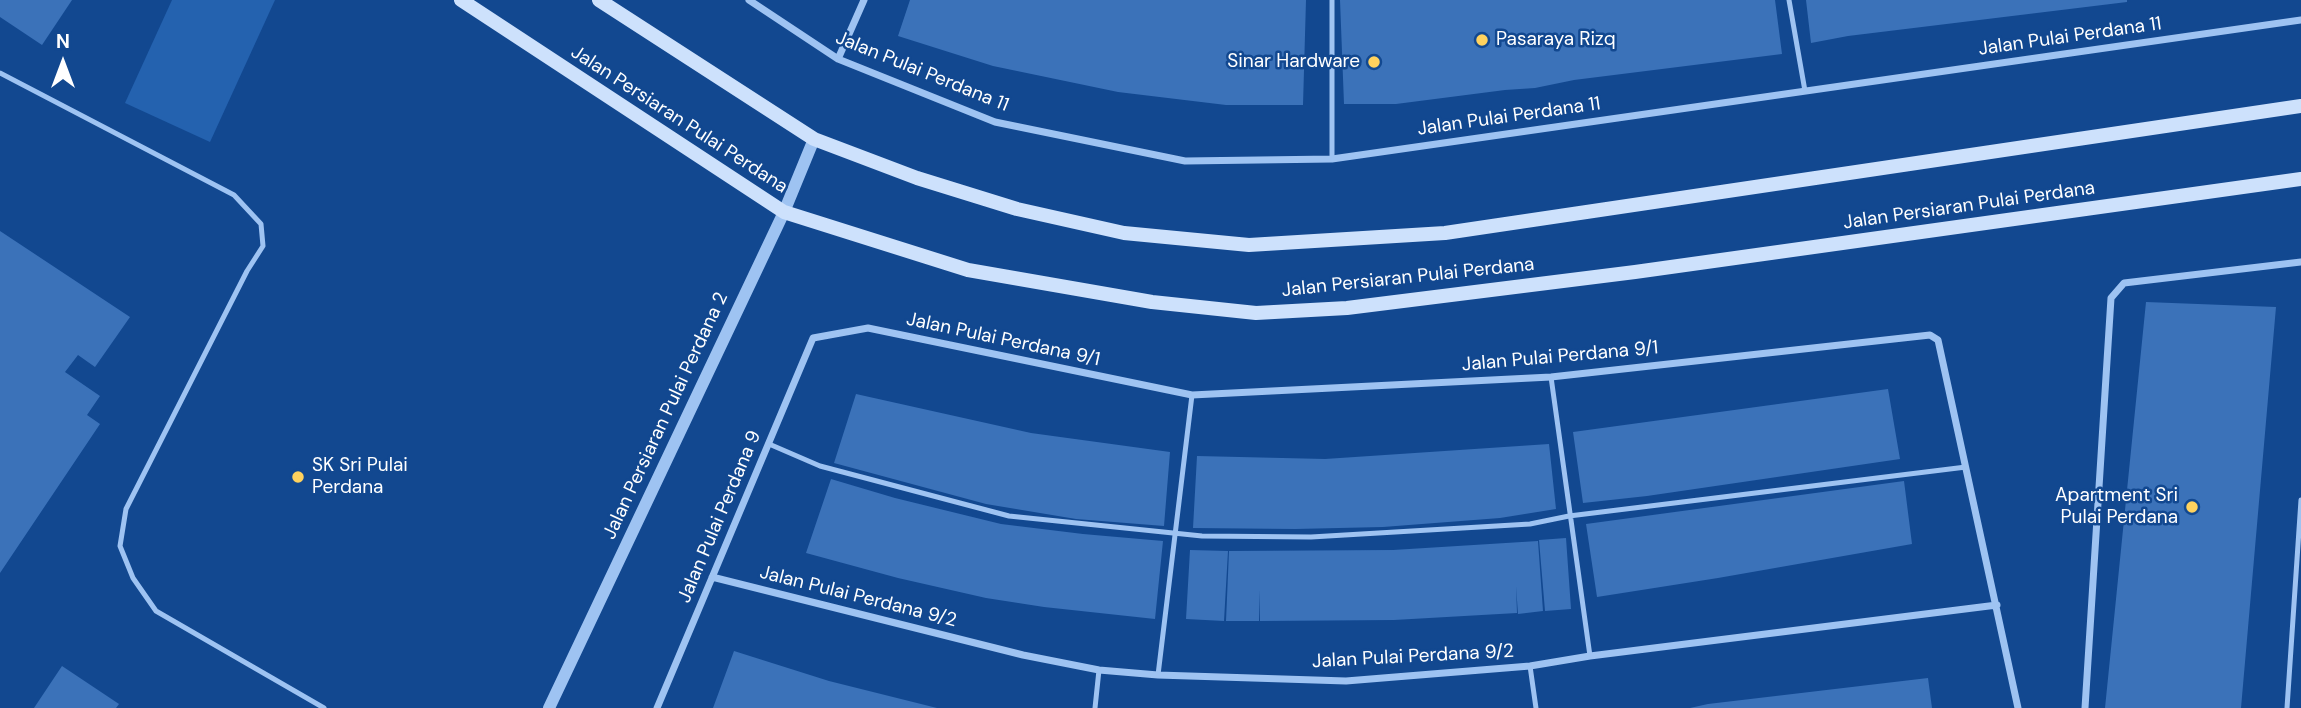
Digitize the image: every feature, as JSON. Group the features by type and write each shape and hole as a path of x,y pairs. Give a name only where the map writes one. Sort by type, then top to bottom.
{"main road":[{"name":"Jalan Persiaran Pulai Perdana","path":"461,0 784,212 968,270 1152,302 1256,313 1347,308 1635,272 2301,179"},
{"path":"599,0 814,139 917,178 1017,209 1124,233 1249,244 1445,233 2301,106"}],"street":[{"name":"Jalan Pulai Perdana 11","path":"749,0 838,59 995,122 1185,161 1332,159 2301,20"},
{"path":"838,59 864,0"},
{"name":"Jalan Persiaran Pulai Perdana 2","path":"549,708 784,212 814,139"},
{"path":"2085,708 2111,298 2124,283 2301,262"},
{"name":"Jalan Pulai Perdana 9/1","path":"813,338 868,328 1192,395 1551,377 1930,335 1938,340 2018,708"},
{"name":"Jalan Pulai Perdana 9","path":"657,708 813,338"},
{"name":"Jalan Pulai Perdana 9/2","path":"712,577 1023,655 1099,670 1158,676 1346,681 1530,666 1590,656 1997,605"}],"lane":[{"path":"1332,0 1332,159"},
{"path":"1788,0 1805,91"},
{"path":"0,73 234,195 261,224 263,246 247,271 126,509 120,546 133,578 156,611 324,708"},
{"path":"1551,377 1590,656"},
{"path":"1158,676 1192,395"},
{"path":"769,444 820,466 1009,516 1175,534 1311,537 1530,524 1569,516 1966,467"},
{"path":"2287,708 2301,500"},
{"path":"1530,666 1536,708"},
{"path":"1095,708 1099,670"}],"shaded area":[{"path":"172,0 275,0 210,142 125,103"}],"building":[{"path":"0,0 72,0 42,45 0,17"},
{"path":"910,0 1306,0 1303,105 1226,105 1118,92 993,66 898,36"},
{"path":"1340,0 1775,0 1782,54 1396,104 1344,104"},
{"path":"1806,0 2127,2 1848,36 1811,43"},
{"path":"0,231 130,317 95,367 78,355 65,372 100,396 87,415 100,424 0,573"},
{"name":"Apartment Sri Pulai Perdana","path":"2146,302 2276,307 2241,708 2105,708"},
{"path":"1888,389 1900,459 1583,503 1573,432"},
{"path":"856,394 1031,433 1170,452 1164,526 1076,519 986,504 834,463"},
{"path":"1549,444 1556,509 1500,518 1383,527 1193,528 1197,456 1325,459"},
{"path":"831,479 1001,524 1163,541 1155,619 986,598 806,553"},
{"path":"1904,481 1912,544 1597,597 1586,524"},
{"path":"1566,538 1571,609 1545,611 1539,540"},
{"path":"1538,541 1543,611 1518,614 1516,586 1517,613 1394,620 1260,621 1260,590 1259,621 1226,621 1229,551 1393,550"},
{"path":"1190,550 1228,551 1224,621 1186,619"},
{"path":"734,651 829,681 937,708 713,708"},
{"path":"62,666 119,704 116,708 34,708"},
{"path":"1928,678 1932,708 1690,708 1708,704"}],"place":[{"name":"Pasaraya Rizq","path":"1482,40"},
{"name":"Sinar Hardware","path":"1374,62"},
{"name":"SK Sri Pulai Perdana","path":"298,477"},
{"name":"Apartment Sri Pulai Perdana","path":"2192,507"}]}
